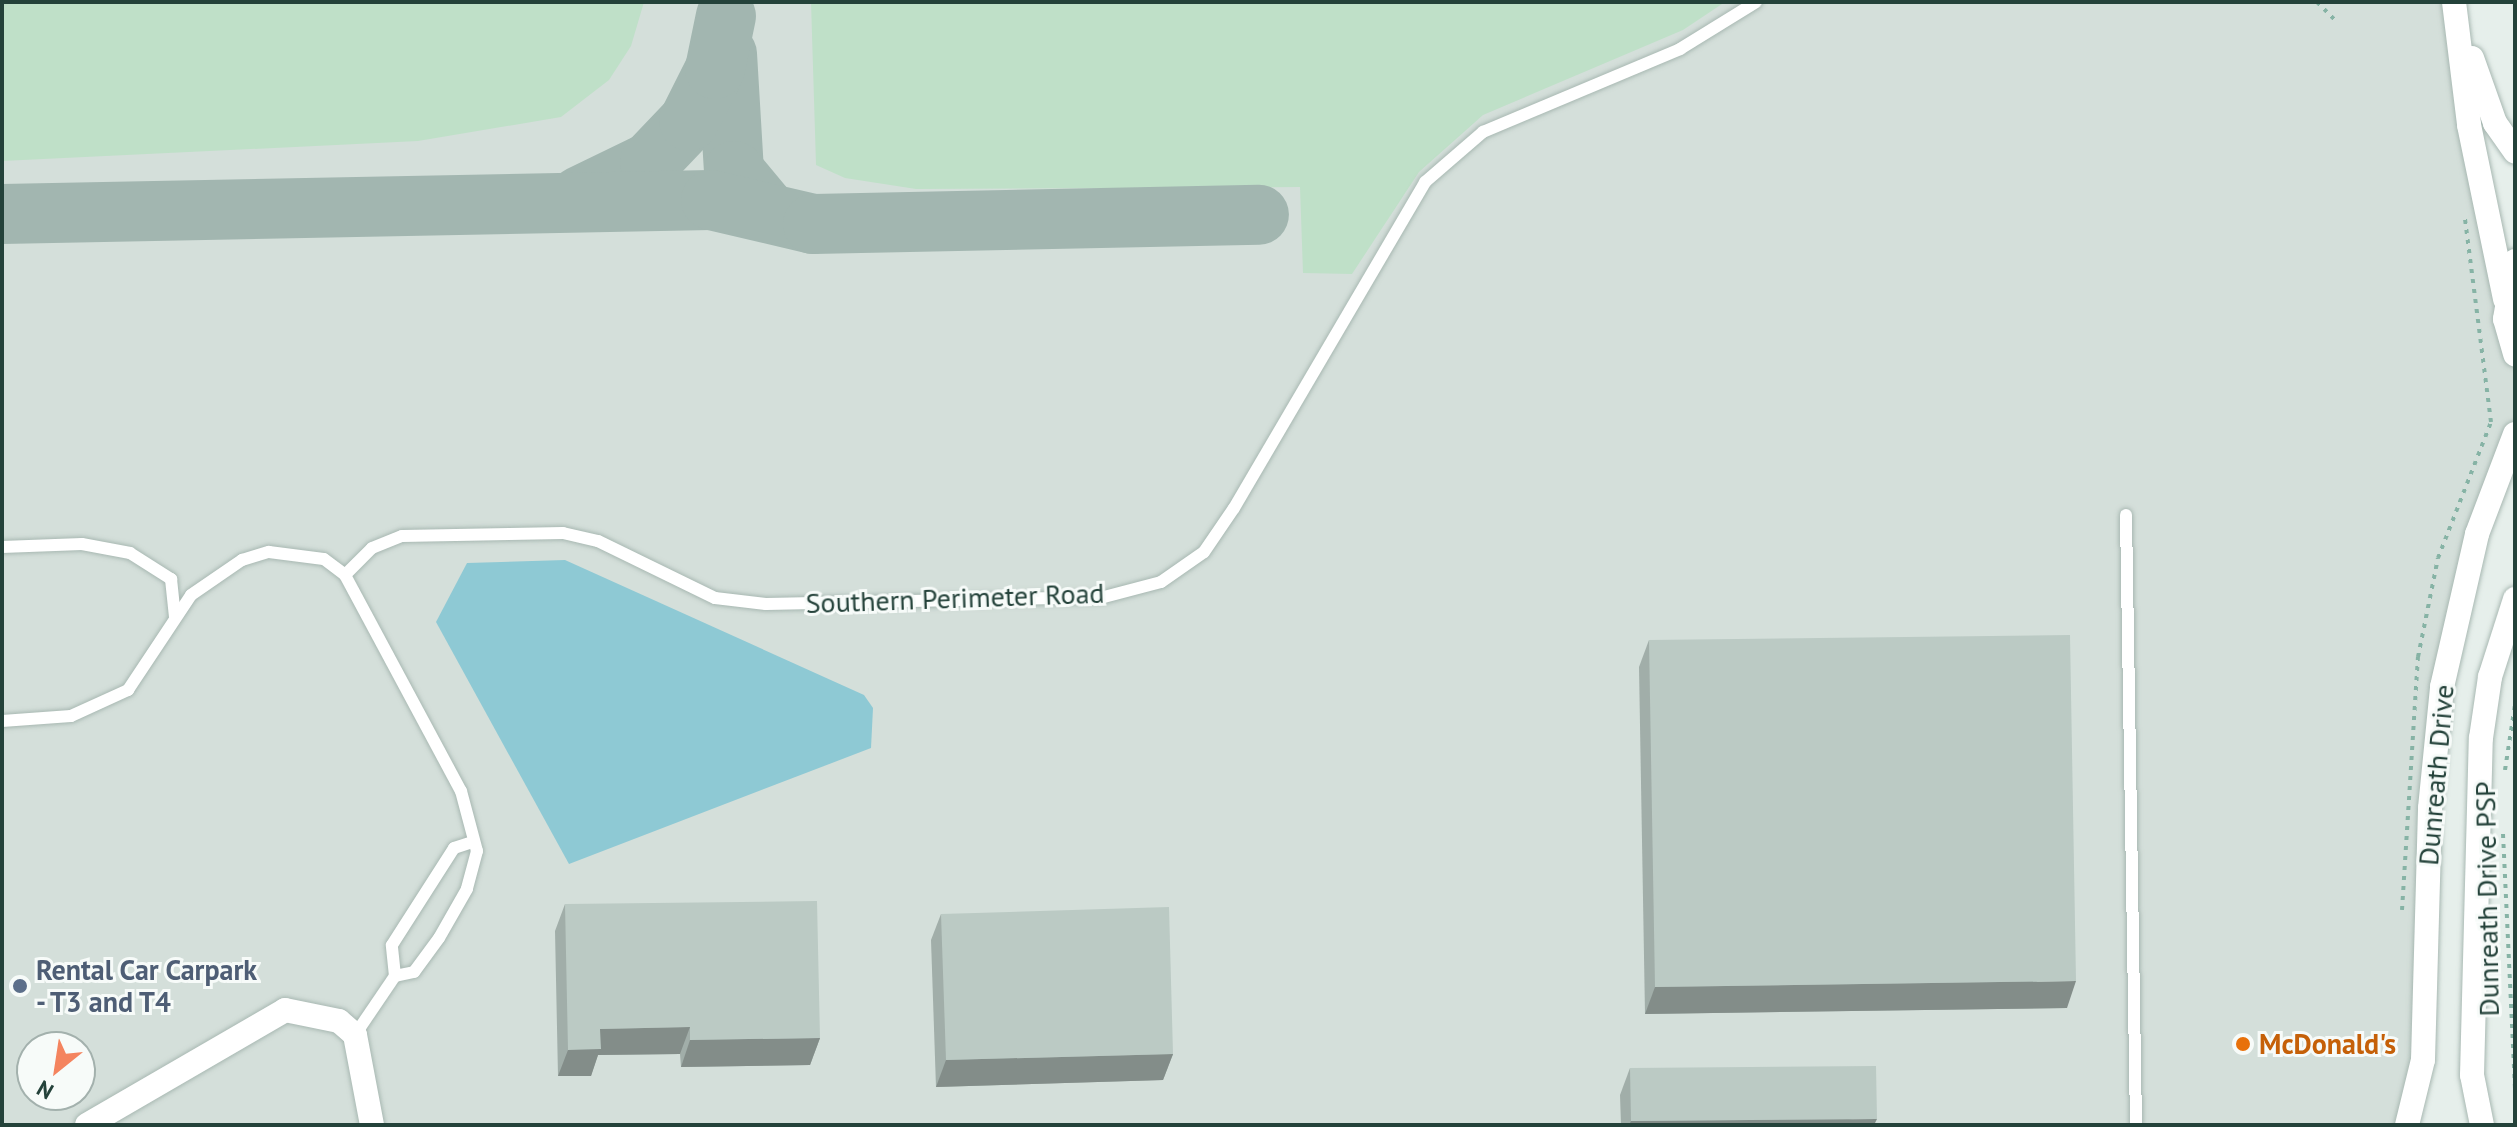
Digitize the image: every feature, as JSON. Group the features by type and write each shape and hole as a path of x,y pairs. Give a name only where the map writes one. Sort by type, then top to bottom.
{"main road":[{"path":"2454,2 2495,123 2515,152"},
{"path":"2454,2 2469,125 2515,355"},
{"path":"2505,299 2515,261"},
{"name":"Dunreath Drive","path":"2407,1125 2423,1060 2430,808 2442,687 2477,534 2515,434"},
{"name":"Dunreath Drive","path":"2482,1125 2472,1075 2480,754 2490,677 2515,599"},
{"path":"87,1125 285,1010 339,1021 355,1035 372,1125"}],"lane":[{"name":"Southern Perimeter Road","path":"345,575 372,548 402,536 563,533 598,541 715,598 766,604 1104,597 1161,582 1204,552 1234,508 1425,182 1483,132 1680,49 1756,2"},
{"path":"2126,515 2136,1125"},
{"path":"2,547 82,544 130,553 171,579 175,621"},
{"path":"2,721 102,707 148,670 175,621 214,576 269,552 302,553 345,575 461,791 472,842 473,871 439,938 414,972 395,976"},
{"path":"355,1035 395,976 392,945 454,848 472,842"}],"path":[{"path":"2317,2 2336,21"},
{"name":"Dunreath Drive PSP","path":"2503,787 2515,705"},
{"name":"Dunreath Drive PSP","path":"2502,818 2515,1091"}],"shaded area":[{"path":"2,2 2453,2 2515,355 2515,433 2453,625 2408,1125 2,1125"}],"green space":[{"path":"2,2 644,2 631,46 609,80 561,117 418,141 2,161"},
{"path":"811,2 1725,2 1683,30 1483,115 1419,172 1352,274 1303,273 1300,187 916,189 845,178 816,165"}],"water":[{"path":"565,560 864,695 873,708 871,748 569,864 436,622 467,563"}],"building":[{"path":"2070,635 2076,981 1655,987 1649,640"},
{"path":"817,901 820,1038 690,1040 690,1027 600,1029 601,1049 568,1050 565,904"},
{"path":"1169,907 1173,1054 946,1060 941,914"},
{"path":"1876,1066 1877,1119 1631,1121 1630,1068"}],"taxiway":[{"path":"580,196 650,162 689,121 715,69 726,16"},
{"path":"727,54 734,171 768,212"},
{"path":"2,214 711,200 813,224 1259,215"}],"place":[{"name":"Rental Car Carpark - T3 and T4","path":"20,986"},
{"name":"McDonald's","path":"2243,1044"}]}
